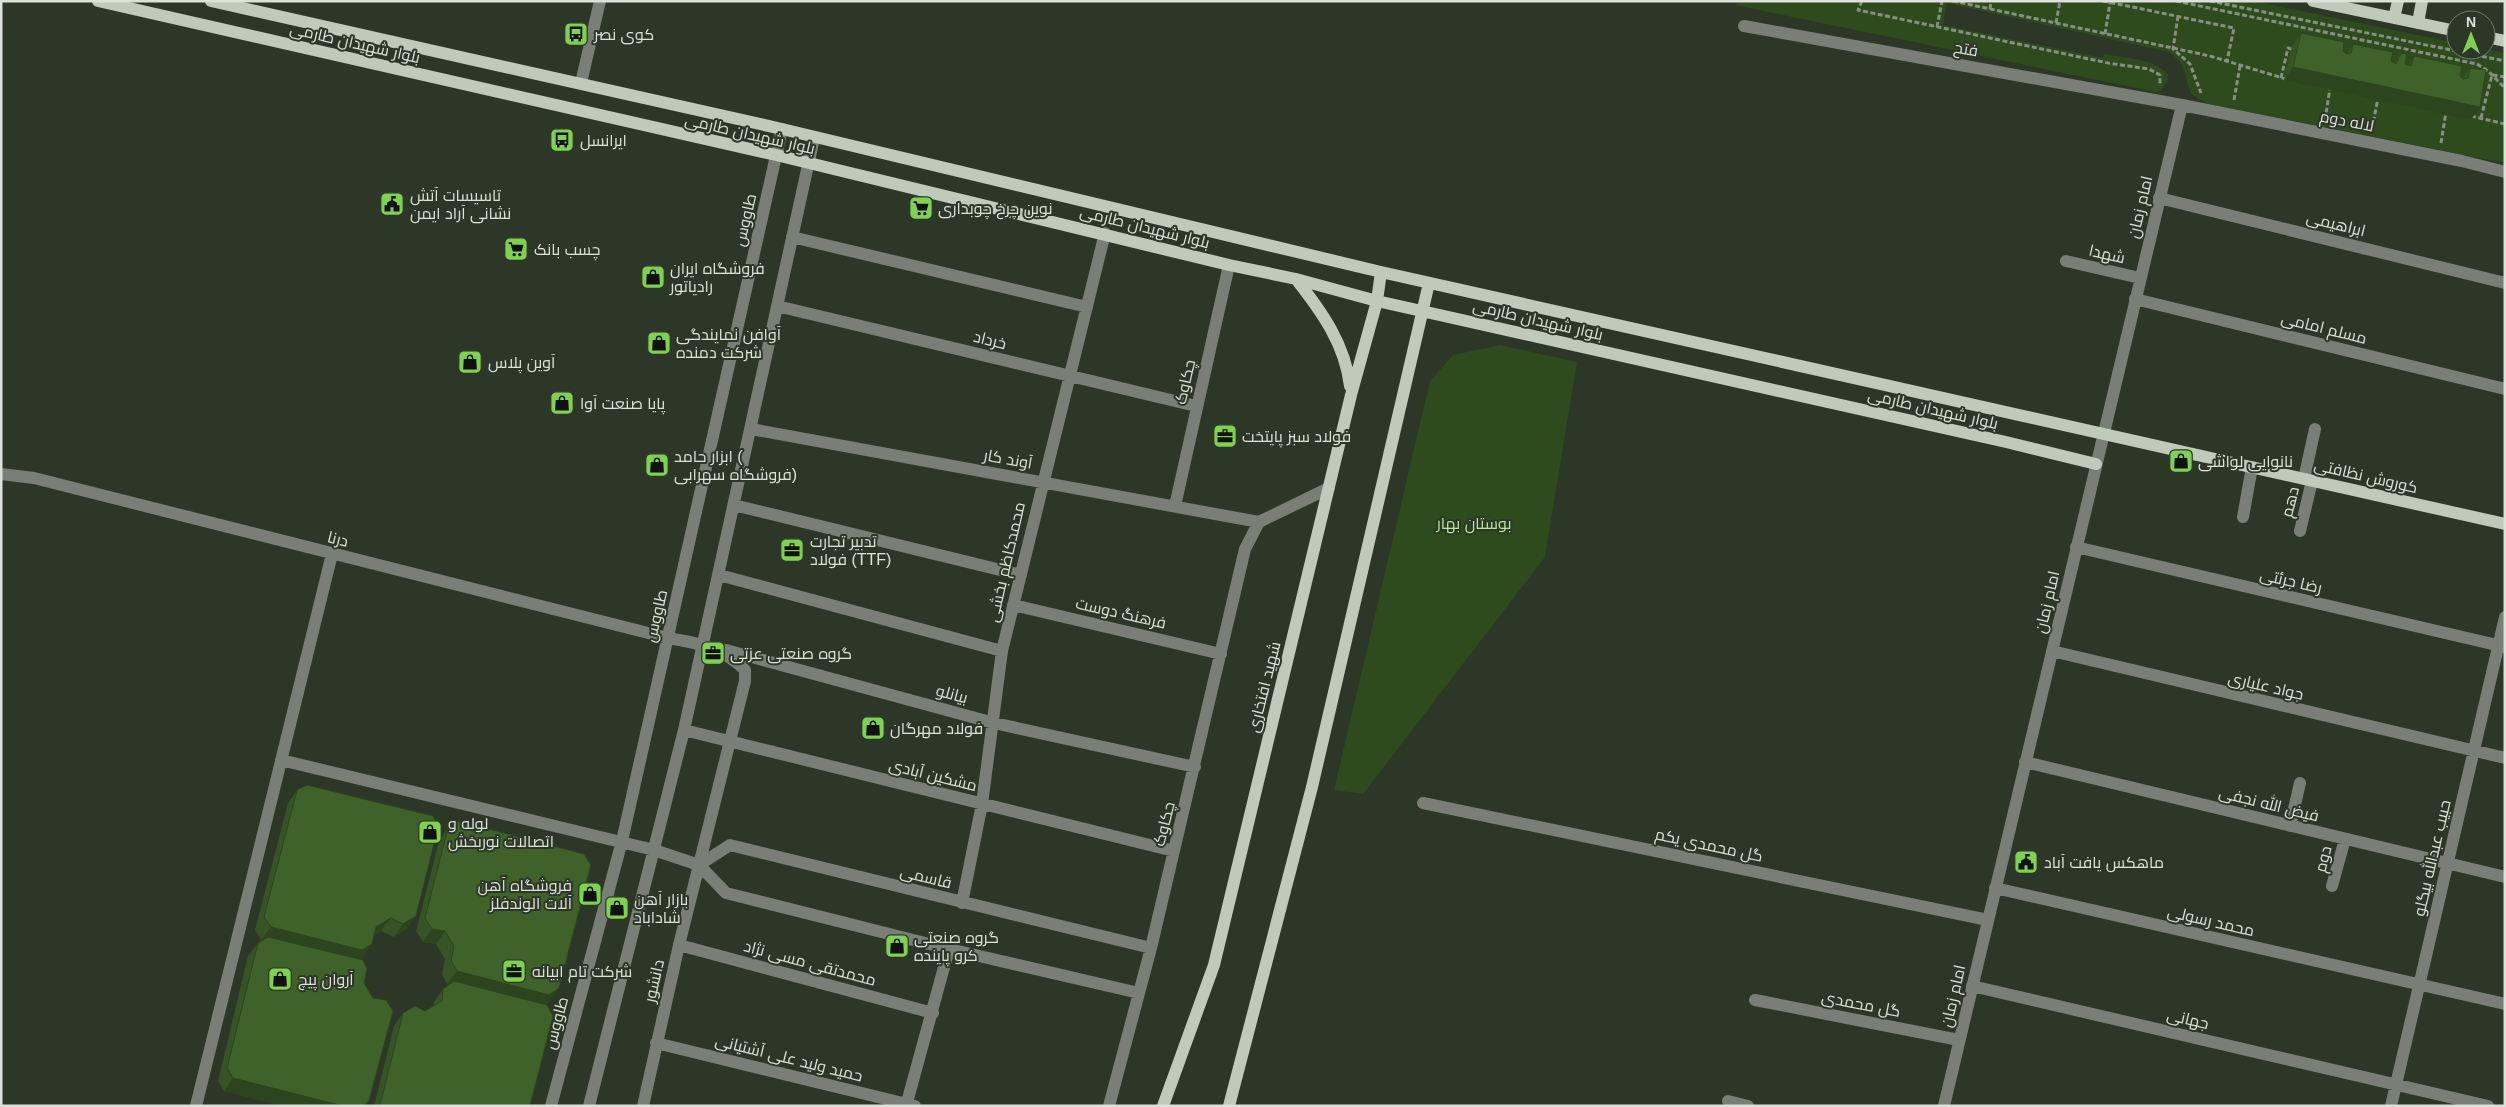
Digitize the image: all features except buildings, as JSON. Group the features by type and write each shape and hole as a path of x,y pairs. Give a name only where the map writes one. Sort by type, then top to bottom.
{"main road":[{"name":"بلوار شهیدان طارمی","path":"98,1 776,155 1377,300 2096,464"},
{"name":"بلوار شهیدان طارمی","path":"211,1 581,83 1429,283 2103,433"},
{"path":"2312,1 2446,29"},
{"path":"2394,18 2398,1"},
{"path":"2418,23 2422,1"},
{"name":"شهید افتخاری","path":"1164,1106 1214,965 1351,394 1377,300 1382,272"},
{"path":"1296,279 1325,316 1338,341 1348,369 1351,394"},
{"path":"1229,1106 1312,787 1421,310 1429,283"},
{"name":"کوروش نظافتی","path":"2103,433 2505,524"}],"street":[{"path":"581,83 600,1"},
{"name":"فتح","path":"1744,26 2182,105"},
{"name":"لاله دوم","path":"2182,105 2462,161 2505,172"},
{"name":"امام زمان","path":"1946,1105 1959,1040 2182,105"},
{"name":"طاووس","path":"550,1106 622,842 782,130"},
{"path":"589,1106 704,644 814,138"},
{"name":"ابراهیمی","path":"2159,198 2505,283"},
{"name":"محمدکاظم بخشی","path":"962,903 982,804 1002,651 1042,482 1105,233"},
{"path":"792,237 1086,307"},
{"name":"شهدا","path":"2066,261 2140,278"},
{"name":"چکاوک","path":"1175,506 1229,265"},
{"name":"مسلم امامی","path":"2135,299 2505,389"},
{"name":"خرداد","path":"777,306 1196,406"},
{"name":"آوند کار","path":"751,428 1259,522"},
{"name":"دهم","path":"2300,531 2315,429"},
{"path":"2243,518 2252,467"},
{"name":"درنا","path":"1,474 34,478 668,638 704,644"},
{"path":"1259,522 1329,488"},
{"path":"734,505 1021,575"},
{"name":"چکاوک","path":"1109,1106 1151,948 1245,549 1259,522"},
{"name":"رضا جرئتی","path":"2076,548 2501,646"},
{"path":"196,1106 332,554"},
{"path":"719,575 1002,651"},
{"name":"فرهنگ دوست","path":"1013,605 1221,654"},
{"name":"حبیب عبدالله بیگلو","path":"2391,1106 2474,751 2501,646 2505,617"},
{"name":"بیانلو","path":"704,644 994,723 1195,767"},
{"name":"دانشور","path":"643,1106 679,945 745,681 745,670 734,659 704,644"},
{"name":"جواد علیاری","path":"2052,651 2505,758"},
{"name":"مشکین آبادی","path":"684,730 1174,851"},
{"path":"281,760 654,850 699,865 726,893 950,950 1139,993"},
{"name":"فیض الله نجفی","path":"2025,762 2505,877"},
{"path":"2290,826 2300,783"},
{"name":"گل محمدی یکم","path":"1423,803 1988,920"},
{"name":"دوم","path":"2332,886 2345,839"},
{"name":"قاسمی","path":"699,865 730,845 1151,948"},
{"name":"محمد رسولی","path":"1995,888 2505,1004"},
{"name":"محمدتقی مسی نژاد","path":"679,945 933,1012"},
{"path":"909,1105 950,950"},
{"name":"جهانی","path":"1972,986 2396,1083 2488,1106"},
{"name":"گل محمدی","path":"1755,1000 1959,1040"},
{"name":"حمید ولید علی آشتیانی","path":"656,1042 909,1105"},
{"path":"1728,1101 1748,1106"}],"path":[{"path":"1862,1 1858,10 2156,71 2160,75 2161,82 2146,99"},
{"path":"1937,27 1942,1"},
{"path":"1953,1 2227,61 2289,80"},
{"path":"1990,9 1991,1"},
{"path":"2056,23 2060,1"},
{"path":"2103,1 2234,28 2227,61"},
{"path":"2176,1 2476,64 2492,74 2505,88"},
{"path":"2210,1 2505,61"},
{"path":"2105,34 2110,3"},
{"path":"2173,49 2178,16"},
{"path":"2281,78 2288,48 2296,50"},
{"path":"2173,49 2190,64 2196,75 2198,90 2204,96"},
{"path":"2233,104 2240,66"},
{"path":"2492,74 2505,77"},
{"path":"2481,118 2492,74"},
{"path":"2322,86 2340,90"},
{"path":"2316,121 2325,123 2330,88"},
{"path":"2368,96 2386,99"},
{"path":"2372,132 2378,98"},
{"path":"2473,117 2474,108"},
{"path":"2438,110 2455,113"},
{"path":"2432,144 2441,146 2446,112"},
{"path":"2464,115 2505,124"}],"green space":[{"path":"1745,1 2254,1 2446,41 2446,60 2496,60 2496,51 2505,53 2505,163 2208,104 2191,94 2183,67 2169,52 1947,3 1943,25 2103,58 2104,54 2138,59 2162,69 2168,74 2168,80 2161,91 2156,92 1735,5"},
{"name":"بوستان بهار","path":"1500,345 1577,362 1545,557 1363,794 1334,790 1430,381 1453,355"}],"place":[{"name":"کوی نصر","path":"576,34"},
{"name":"ایرانسل","path":"562,140"},
{"name":"تاسیسات آتش نشانی آراد ایمن","path":"392,204"},
{"name":"نوین چرخ چوبداری","path":"921,208"},
{"name":"چسب بانک","path":"516,249"},
{"name":"فروشگاه ایران رادیاتور","path":"653,277"},
{"name":"آوافن نمایندگی شرکت دمنده","path":"659,343"},
{"name":"آوین پلاس","path":"470,362"},
{"name":"پایا صنعت آوا","path":"562,403"},
{"name":"فولاد سبز پایتخت","path":"1225,436"},
{"name":"نانوایی لواشی","path":"2181,461"},
{"name":"ابزار حامد ( فروشگاه سهرابی)","path":"657,465"},
{"name":"تدبیر تجارت فولاد (TTF)","path":"792,550"},
{"name":"گروه صنعتی عزتی","path":"713,653"},
{"name":"فولاد مهرگان","path":"873,728"},
{"name":"لوله و اتصالات نوربخش","path":"430,832"},
{"name":"ماهکس یافت آباد","path":"2026,862"},
{"name":"فروشگاه آهن آلات الوندفلز","path":"590,894"},
{"name":"بازار آهن شاداباد","path":"617,908"},
{"name":"گروه صنعتی کرو پاینده","path":"897,946"},
{"name":"شرکت تام ابیانه","path":"514,971"},
{"name":"آروان پیچ","path":"280,979"}]}
